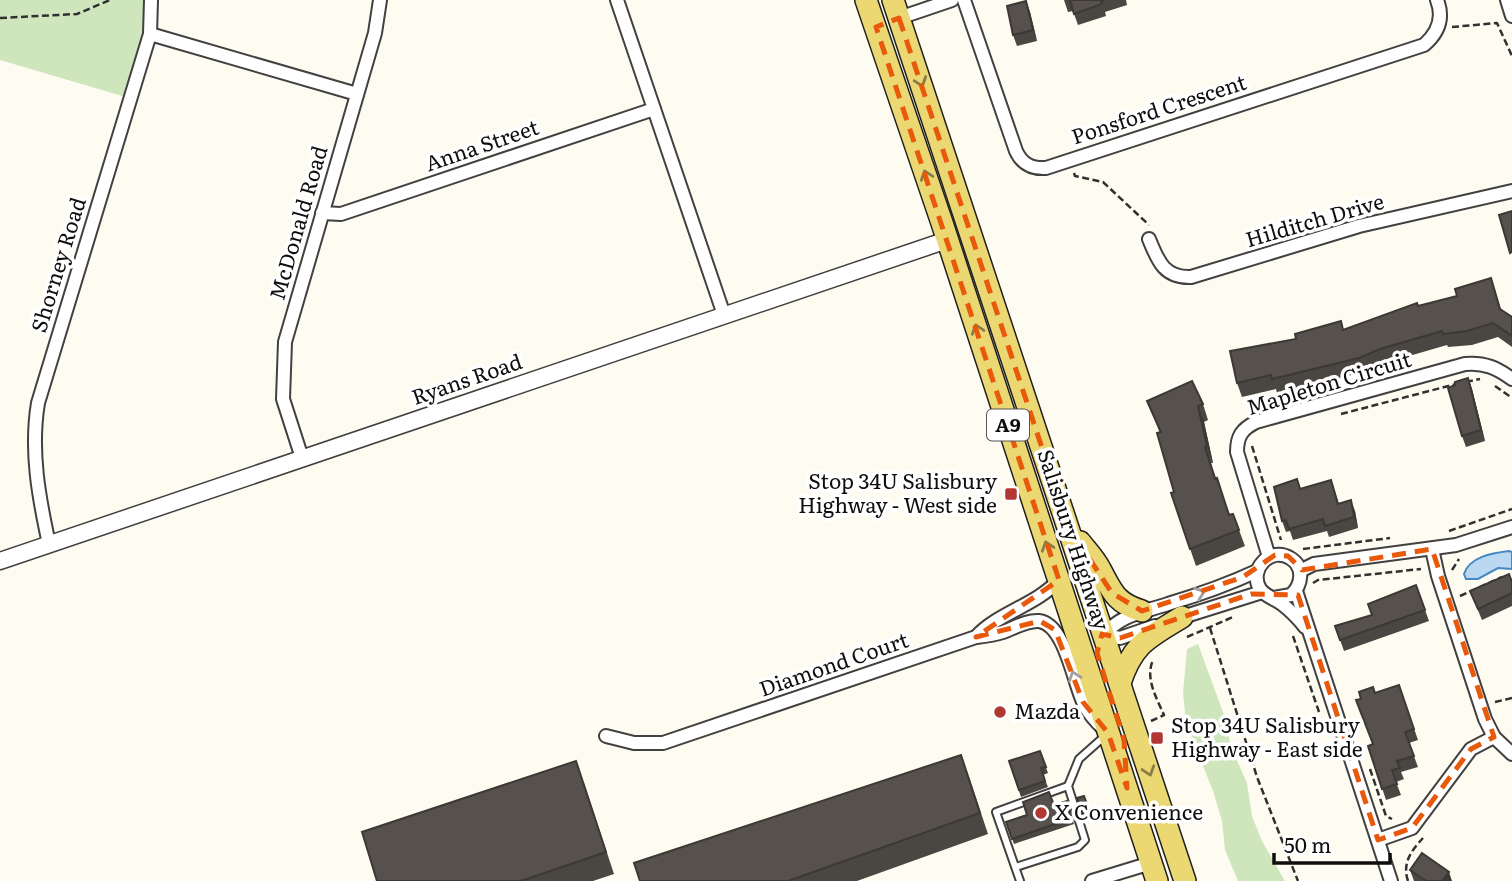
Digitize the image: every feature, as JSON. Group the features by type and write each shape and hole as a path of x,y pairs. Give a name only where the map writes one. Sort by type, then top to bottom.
{"main road":[{"name":"Salisbury Highway","path":"866,0 1154,872"},
{"name":"Salisbury Highway","path":"896,9 1185,881"},
{"path":"876,27 896,9"},
{"path":"947,240 971,233"},
{"path":"1068,526 1100,568 1112,593 1124,604 1142,611"},
{"path":"1069,611 1084,624 1104,635 1097,653 1124,740 1127,788"},
{"path":"1120,683 1126,664 1139,646 1184,627"}],"street":[{"name":"Shorney Road","path":"49,544 36,476 38,403 150,34 151,0"},
{"name":"McDonald Road","path":"302,458 283,399 285,342 375,33 380,0"},
{"path":"617,0 724,315"},
{"path":"896,9 952,0"},
{"name":"Ponsford Crescent","path":"964,0 1020,159 1037,168 1424,45 1437,29"},
{"path":"1437,0 1440,20 1437,29"},
{"path":"1507,0 1512,16"},
{"path":"150,34 357,94"},
{"name":"Anna Street","path":"322,213 341,214 654,108"},
{"name":"Hilditch Drive","path":"1150,232 1156,256 1168,272 1179,278 1191,277 1359,226 1512,191"},
{"name":"Ryans Road","path":"0,561 947,240"},
{"name":"Mapleton Circuit","path":"1269,557 1237,452 1237,442 1246,427 1465,364 1493,367 1512,380"},
{"path":"1300,571 1314,564 1457,545 1512,527"},
{"path":"1432,549 1438,576 1485,719 1494,737 1512,754"},
{"path":"1288,556 1300,571 1301,578 1296,591 1286,598 1268,595 1184,627 1121,638 1104,635 1113,624 1142,611 1257,571 1269,557 1288,556"},
{"path":"1257,571 1256,579 1268,595 1294,614 1307,630"},
{"name":"Diamond Court","path":"606,736 634,743 663,743 976,637 986,627 1045,594 1059,580"},
{"path":"1296,591 1391,881"},
{"path":"976,637 1002,632 1029,622 1040,621 1050,626 1061,639 1083,702 1092,718 1108,733"},
{"path":"1378,840 1412,828 1472,749 1494,737"},
{"path":"1092,881 1154,872"}],"lane":[{"path":"1016,867 1078,847 1085,839 1068,786 1079,759 1108,733"},
{"path":"1020,881 996,812 1068,786"}],"path":[{"path":"0,18 77,14 110,0"},
{"path":"1437,29 1497,23 1512,56"},
{"path":"1068,160 1075,176 1103,182 1150,232"},
{"path":"1337,415 1486,379"},
{"path":"1494,386 1512,398"},
{"path":"1254,439 1252,446 1281,540"},
{"path":"1447,531 1512,509"},
{"path":"1301,550 1399,537"},
{"path":"1451,573 1453,565 1461,558"},
{"path":"1311,589 1318,580 1421,569"},
{"path":"1459,596 1503,577"},
{"path":"1184,627 1210,628 1235,616"},
{"path":"1210,628 1257,777 1298,881"},
{"path":"1292,630 1320,712"},
{"path":"1150,720 1164,715 1150,680 1150,668 1154,659"},
{"path":"1497,710 1494,701 1512,698"},
{"path":"1369,764 1386,816 1400,820"},
{"path":"1408,881 1404,870 1406,862 1427,834"}],"highlighted area":[{"path":"899,18 1068,526 1112,593 1142,611 1243,577 1275,555 1288,556 1302,570 1432,549 1494,737 1471,749 1412,828 1378,840 1298,595 1251,594 1120,638 1102,634 1097,653 1124,740 1127,788 1108,733 1083,702 1055,630 1040,621 976,637 1059,580 876,27"}],"green space":[{"path":"0,0 151,0 150,34 129,98 0,60"},
{"path":"1198,644 1224,715 1231,747 1247,783 1252,816 1262,841 1285,881 1238,881 1225,850 1222,821 1185,713 1183,693 1187,649"}],"water":[{"path":"1512,552 1512,569 1498,568 1478,579 1466,579 1464,574 1467,568 1476,560"}],"building":[{"path":"1070,0 1105,0 1101,1 1102,4 1074,14"},
{"path":"1026,1 1033,30 1013,35 1007,6"},
{"path":"1512,211 1512,252 1510,253 1499,215"},
{"path":"1491,278 1500,309 1512,317 1512,336 1493,323 1467,331 1443,334 1442,331 1359,358 1272,379 1271,375 1237,383 1230,351 1296,339 1295,334 1341,321 1343,330 1417,303 1418,306 1457,296 1455,289"},
{"path":"1468,378 1481,430 1462,436 1448,388 1455,385 1455,382"},
{"path":"1192,381 1203,404 1198,406 1207,446 1205,447 1215,479 1217,478 1229,515 1233,514 1239,530 1190,549 1171,493 1174,492 1157,433 1161,432 1147,401"},
{"path":"1297,479 1300,489 1331,480 1338,504 1351,500 1354,517 1325,526 1323,519 1289,529 1286,520 1282,521 1274,487"},
{"path":"1509,574 1512,593 1478,609 1470,591"},
{"path":"1416,585 1425,610 1340,640 1335,626 1372,615 1368,604"},
{"path":"1399,685 1414,729 1405,732 1414,756 1397,761 1400,768 1392,770 1397,784 1382,789 1368,746 1373,744 1356,700 1361,699 1359,692 1373,687 1375,693"},
{"path":"1040,751 1046,767 1041,768 1045,781 1019,790 1009,761"},
{"path":"961,755 980,813 788,881 640,881 634,863"},
{"path":"576,761 606,852 521,881 377,881 362,832"},
{"path":"1049,792 1054,805 1067,801 1072,818 1012,839 1006,822 1027,815 1023,802"},
{"path":"1084,796 1090,812 1083,814 1077,798"},
{"path":"1422,853 1449,872 1442,881 1426,881 1410,870"}],"place":[{"name":"Stop 34U Salisbury Highway - West side","path":"1011,494"},
{"name":"Mazda","path":"1000,712"},
{"name":"Stop 34U Salisbury Highway - East side","path":"1157,738"},
{"name":"X Convenience","path":"1041,813"}]}
